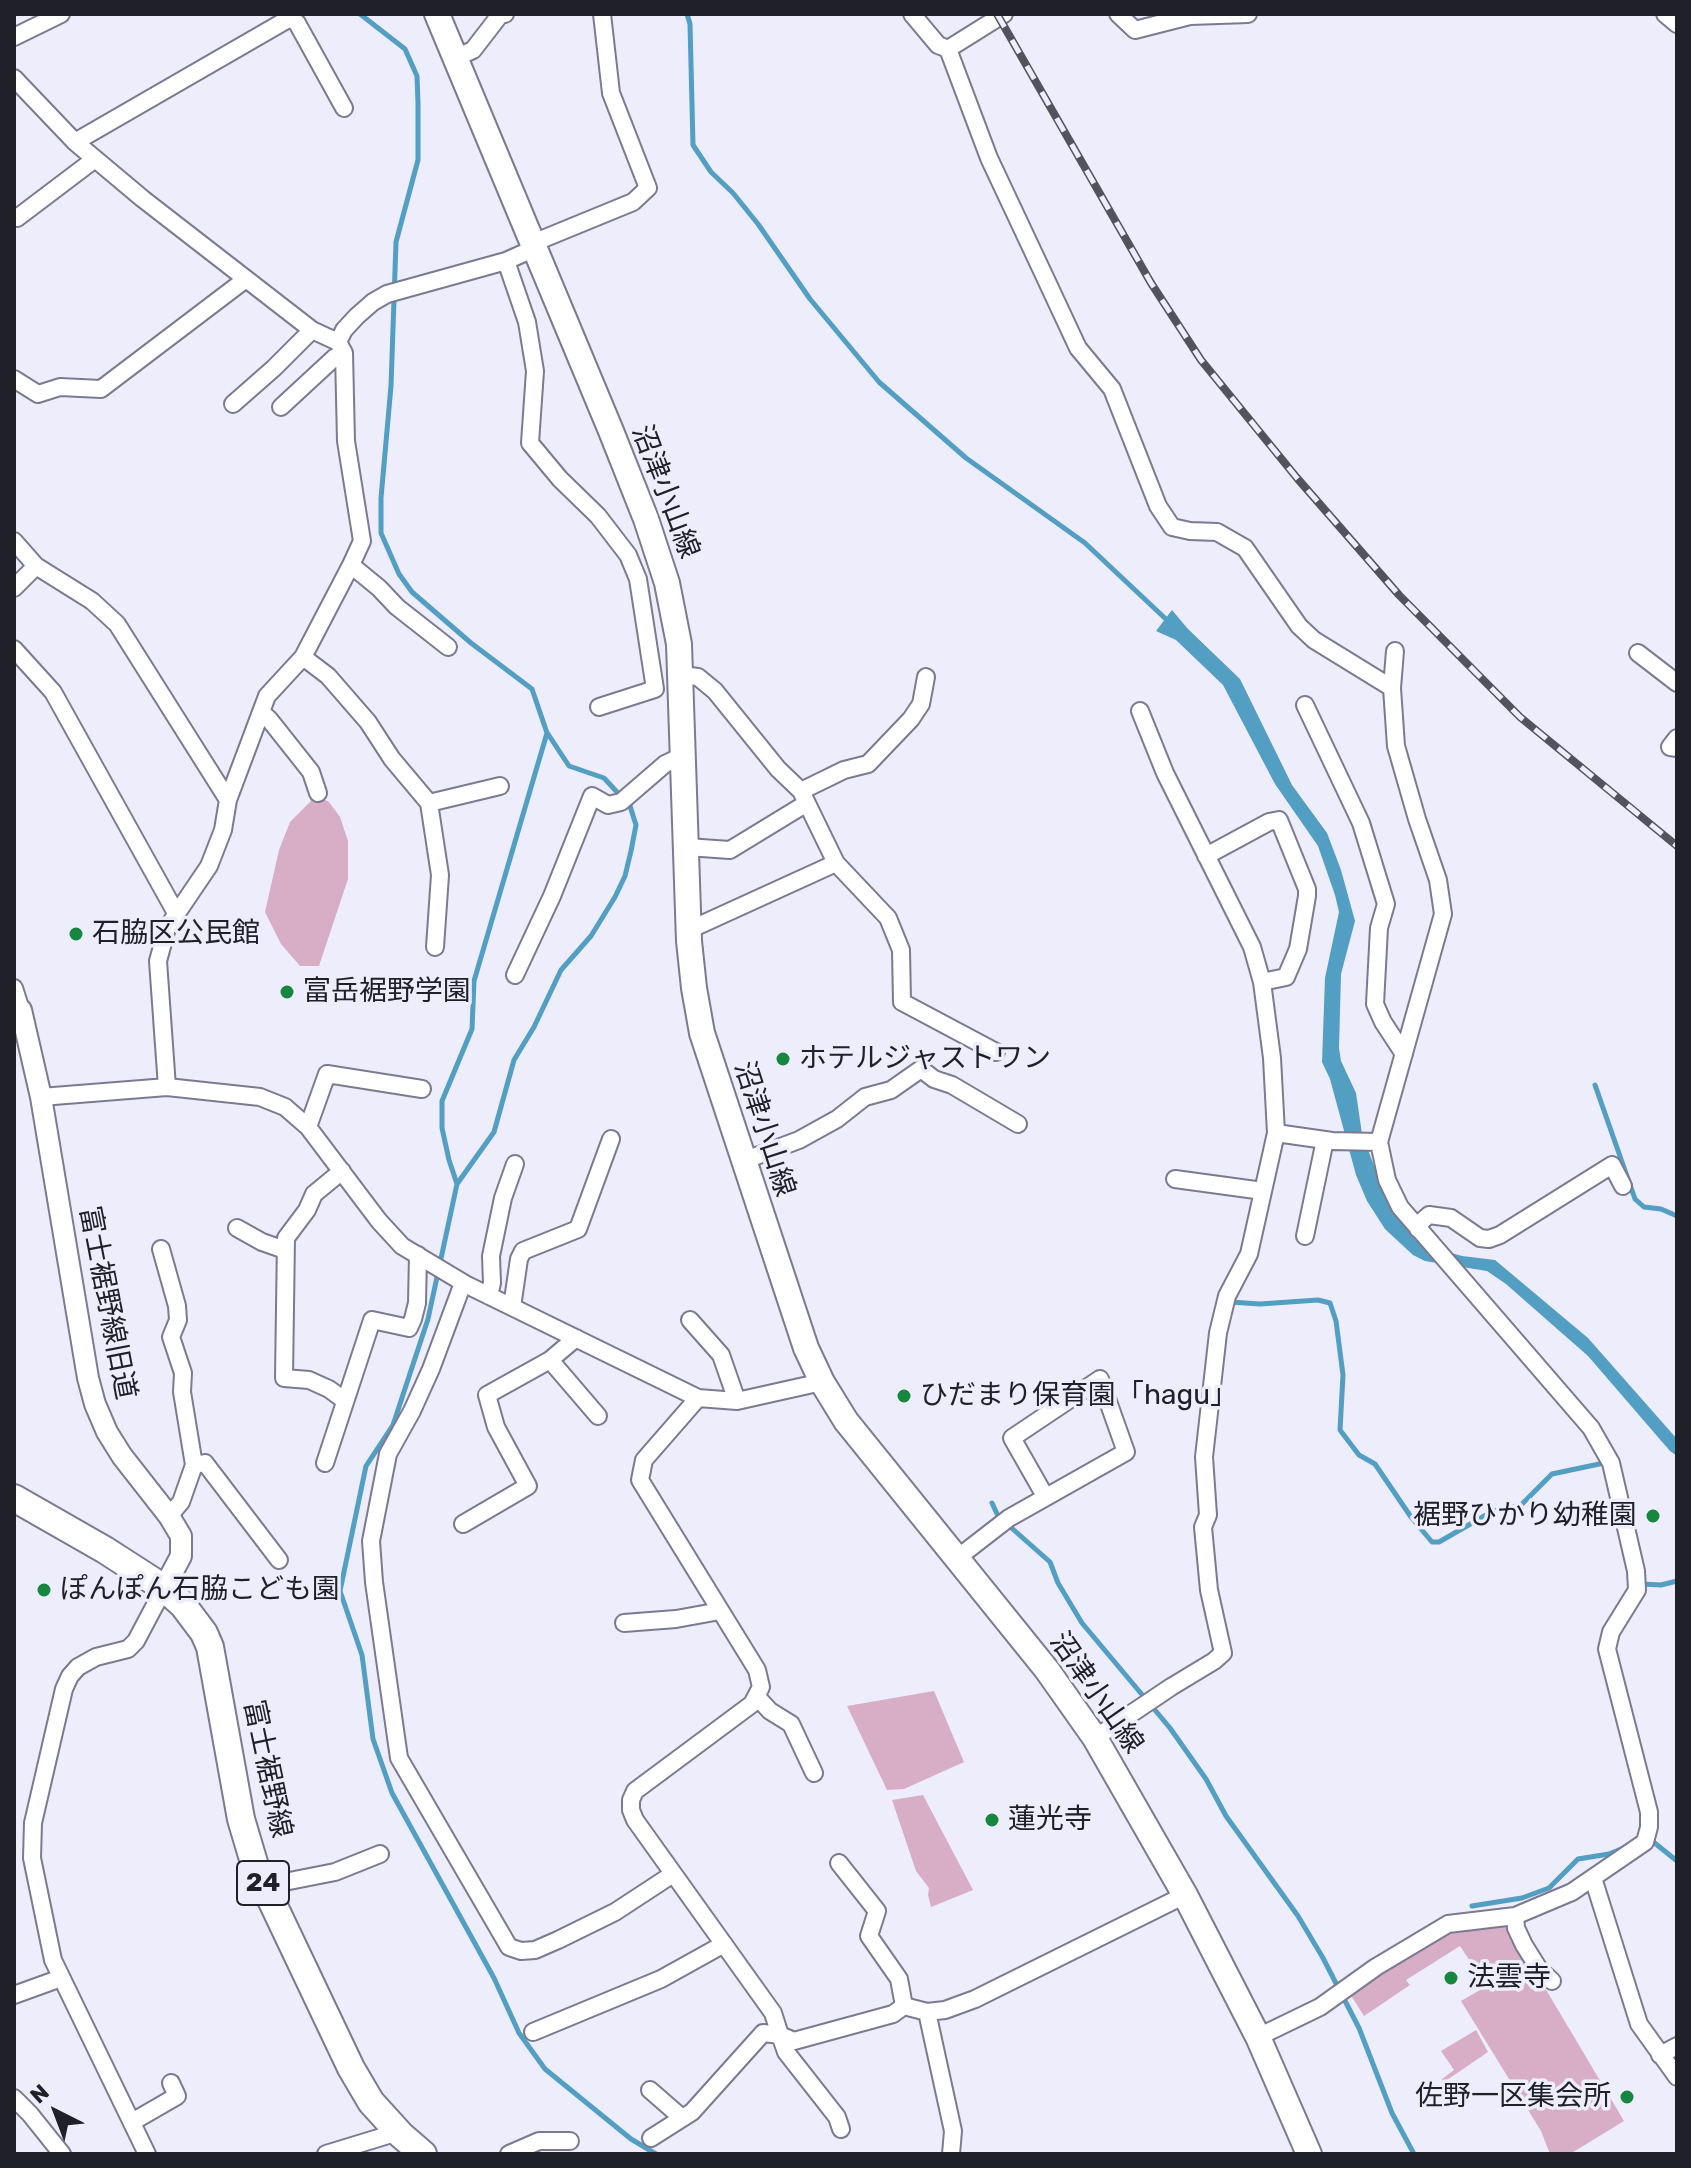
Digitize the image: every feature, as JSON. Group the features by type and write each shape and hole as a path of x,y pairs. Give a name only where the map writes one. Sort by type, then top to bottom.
{"main road":[{"name":"沼津小山線","path":"437,14 656,548 674,615 681,675 689,930 702,1033 806,1348 846,1421 1047,1670 1095,1738 1185,1895 1258,2037 1309,2154"},
{"name":"富士裾野線","path":"14,1498 164,1588 183,1605 204,1633 210,1647 241,1819 255,1866 351,2068 371,2102 423,2154"}],"street":[{"path":"14,37 61,14"},
{"path":"455,58 473,50 500,15 505,14"},
{"path":"167,1087 158,961 167,928 209,866 223,830 228,800 267,696 303,657 362,541 346,441 341,348 344,330 373,302 387,294 506,261 633,202 648,188 611,93 602,14"},
{"path":"912,14 938,45 948,49 995,170 1078,348 1112,389 1158,506 1172,527 1217,532 1245,548 1299,626 1314,640 1392,688"},
{"path":"948,49 1004,14"},
{"path":"1118,14 1135,30 1190,16 1248,14"},
{"path":"1665,14 1677,24"},
{"path":"75,142 290,18 297,23 344,108"},
{"path":"14,78 95,159 312,330 341,348"},
{"path":"17,218 95,159"},
{"path":"506,261 527,322 535,371 530,443 560,479 598,516 628,555 638,579 655,689 599,707"},
{"path":"14,379 38,394 60,387 101,389 246,279"},
{"path":"233,404 312,330"},
{"path":"281,407 341,348"},
{"path":"14,541 36,566 92,601 117,624 228,800"},
{"path":"351,565 448,647"},
{"path":"14,588 36,566"},
{"path":"14,649 53,692 176,913"},
{"path":"1258,2037 1320,2007 1376,1967 1448,1924 1515,1916 1572,1892 1645,1842 1649,1827 1649,1812 1607,1649 1611,1632 1637,1590 1636,1571 1611,1463 1602,1444 1400,1207 1387,1180 1379,1142 1443,914 1438,880 1396,746 1392,688 1395,651"},
{"path":"1638,653 1677,683"},
{"path":"303,657 328,676 368,722 392,759 429,803 440,875 435,947"},
{"path":"681,675 698,677 715,691 804,797 836,863 888,918 901,950 902,1002 996,1052"},
{"path":"687,847 730,850 844,770 868,764 916,712 921,704 926,677"},
{"path":"1305,705 1361,823 1386,904 1379,928 1375,1004 1404,1054"},
{"path":"1095,1738 1223,1653 1209,1590 1203,1527 1208,1515 1204,1457 1218,1333 1227,1296 1249,1254 1276,1133 1272,1058 1262,982 1252,947 1165,773 1140,711"},
{"path":"261,712 311,772 318,793"},
{"path":"1677,738 1670,747 1677,748"},
{"path":"515,975 552,896 592,796 608,805 626,797 665,764 684,755"},
{"path":"429,803 500,786"},
{"path":"1206,856 1269,822 1279,820 1307,889 1307,896 1298,949 1286,977 1262,982"},
{"path":"689,930 836,863"},
{"path":"14,988 18,1010"},
{"name":"富士裾野線旧道","path":"18,1010 41,1097 95,1404 122,1456 181,1536 181,1556 164,1588"},
{"path":"743,1161 799,1140 837,1119 865,1097 891,1090 921,1069 1018,1124"},
{"path":"308,1127 327,1074 422,1089"},
{"path":"41,1097 167,1087 260,1097 285,1107 308,1127 379,1221 402,1246 489,1296 698,1398 737,1401 822,1382"},
{"path":"1276,1133 1329,1141 1379,1142"},
{"path":"512,1307 523,1251 578,1229 611,1139"},
{"path":"1305,1236 1329,1141"},
{"path":"489,1296 494,1242 503,1198 515,1164"},
{"path":"1418,1229 1429,1215 1451,1218 1480,1238 1489,1239 1612,1165 1623,1186"},
{"path":"342,1171 314,1194 307,1210 286,1238 284,1378 309,1380 344,1400"},
{"path":"1175,1179 1263,1191"},
{"path":"237,1228 285,1250"},
{"path":"161,1249 177,1306 178,1320 171,1337 183,1373 182,1392 194,1465 181,1502 169,1516"},
{"path":"325,1463 372,1320 409,1328 417,1303 422,1258"},
{"path":"456,1279 431,1369 388,1454 371,1541 379,1624 399,1758 509,1947 521,1951 535,1950 558,1940 615,1912 673,1874"},
{"path":"690,1320 721,1355 737,1401"},
{"path":"463,1524 528,1486 496,1427 487,1395 550,1360 576,1338"},
{"path":"550,1360 598,1416"},
{"path":"956,1559 989,1532 1045,1496 1126,1452 1100,1379 1012,1438 1045,1496"},
{"path":"698,1398 644,1460 640,1480 757,1670 761,1687 752,1704 635,1791 631,1810 635,1820 773,2013 786,2052 837,2117 841,2129"},
{"path":"194,1465 205,1463 279,1560"},
{"path":"147,2154 53,1960 32,1858 33,1823 64,1689 78,1667 96,1657 128,1649 136,1641 164,1588"},
{"path":"624,1623 676,1619 720,1611"},
{"path":"757,1697 770,1711 791,1724 814,1773"},
{"path":"264,1886 335,1872 380,1854"},
{"path":"839,1863 877,1911 869,1936 899,1979 904,2006"},
{"path":"1593,1878 1639,2024 1677,2077"},
{"path":"904,2006 927,2012 945,2010 975,1999 1185,1895"},
{"path":"1515,1916 1516,1928 1524,1945 1539,1969 1552,1981"},
{"path":"533,2032 661,1979 724,1944"},
{"path":"14,1995 61,1978"},
{"path":"651,2138 692,2112 763,2033 794,2041 893,2014 904,2006"},
{"path":"927,2012 953,2131 951,2154"},
{"path":"1660,2055 1677,2046"},
{"path":"132,2122 177,2096 171,2083"},
{"path":"650,2090 681,2117"},
{"path":"14,2098 62,2154"},
{"path":"326,2154 398,2132"},
{"path":"509,2154 539,2141 570,2141"}],"shaded area":[{"path":"320,797 329,802 340,817 348,841 348,879 319,966 300,966 281,944 265,912 279,850 290,822 314,798"},
{"path":"934,1691 964,1762 904,1789 887,1790 847,1706"},
{"path":"923,1795 973,1890 931,1907 929,1888 916,1871 892,1800"},
{"path":"1507,1924 1624,2121 1570,2154 1550,2154 1541,2131 1461,2001 1487,1986 1460,1946 1406,1980 1410,1985 1364,2016 1350,1994 1395,1961 1445,1932"},
{"path":"1476,2030 1488,2052 1444,2082 1442,2079 1454,2070 1441,2051"}],"water":[{"path":"1172,610 1240,679 1292,785 1327,833 1341,870 1355,921 1341,974 1339,1048 1341,1061 1356,1093 1362,1134 1387,1200 1430,1247 1462,1256 1495,1260 1588,1338 1677,1439 1677,1456 1588,1356 1506,1284 1487,1271 1425,1261 1413,1255 1385,1229 1367,1201 1356,1175 1330,1079 1322,1062 1325,978 1339,912 1335,895 1318,846 1275,784 1223,685 1176,640 1156,631"}],"waterway":[{"path":"360,14 405,49 417,76 418,160 396,242 391,386 381,533 399,574 412,592 471,643 532,689 547,733 474,981 472,1029 442,1101 442,1128 457,1184 428,1319 393,1425 366,1466 340,1591 362,1655 373,1739 392,1793 494,1978 519,2033 545,2069 631,2139 656,2154"},
{"path":"687,14 690,24 693,145 711,172 758,224 810,299 879,382 966,458 1085,543 1169,622"},
{"path":"457,1184 494,1132 514,1060 534,1027 561,970 591,936 615,897 625,876 631,851 636,825 630,806 604,778 569,766 548,734"},
{"path":"1595,1085 1635,1199 1644,1207 1661,1209 1677,1216"},
{"path":"1230,1302 1260,1304 1318,1300 1330,1303 1336,1321 1343,1375 1340,1430 1359,1455 1375,1464 1432,1542 1439,1542 1493,1511 1521,1505 1552,1474 1605,1465"},
{"path":"992,1503 998,1516 1050,1562 1058,1583 1082,1623 1170,1728 1206,1779 1226,1816 1298,1916 1359,2028 1392,2113 1414,2154"},
{"path":"1641,1584 1661,1585 1677,1581"},
{"path":"1651,1840 1677,1861"},
{"path":"1472,1906 1522,1898 1549,1888 1578,1859 1609,1854 1626,1847"}],"railway":[{"path":"997,14 1151,283 1201,360 1297,478 1399,595 1520,717 1677,846"}],"place":[{"name":"石脇区公民館","path":"76,934"},
{"name":"富岳裾野学園","path":"287,992"},
{"name":"ホテルジャストワン","path":"783,1059"},
{"name":"ひだまり保育園「hagu」","path":"904,1396"},
{"name":"裾野ひかり幼稚園","path":"1653,1516"},
{"name":"ぽんぽん石脇こども園","path":"44,1590"},
{"name":"蓮光寺","path":"992,1820"},
{"name":"法雲寺","path":"1451,1978"},
{"name":"佐野一区集会所","path":"1627,2097"}]}
